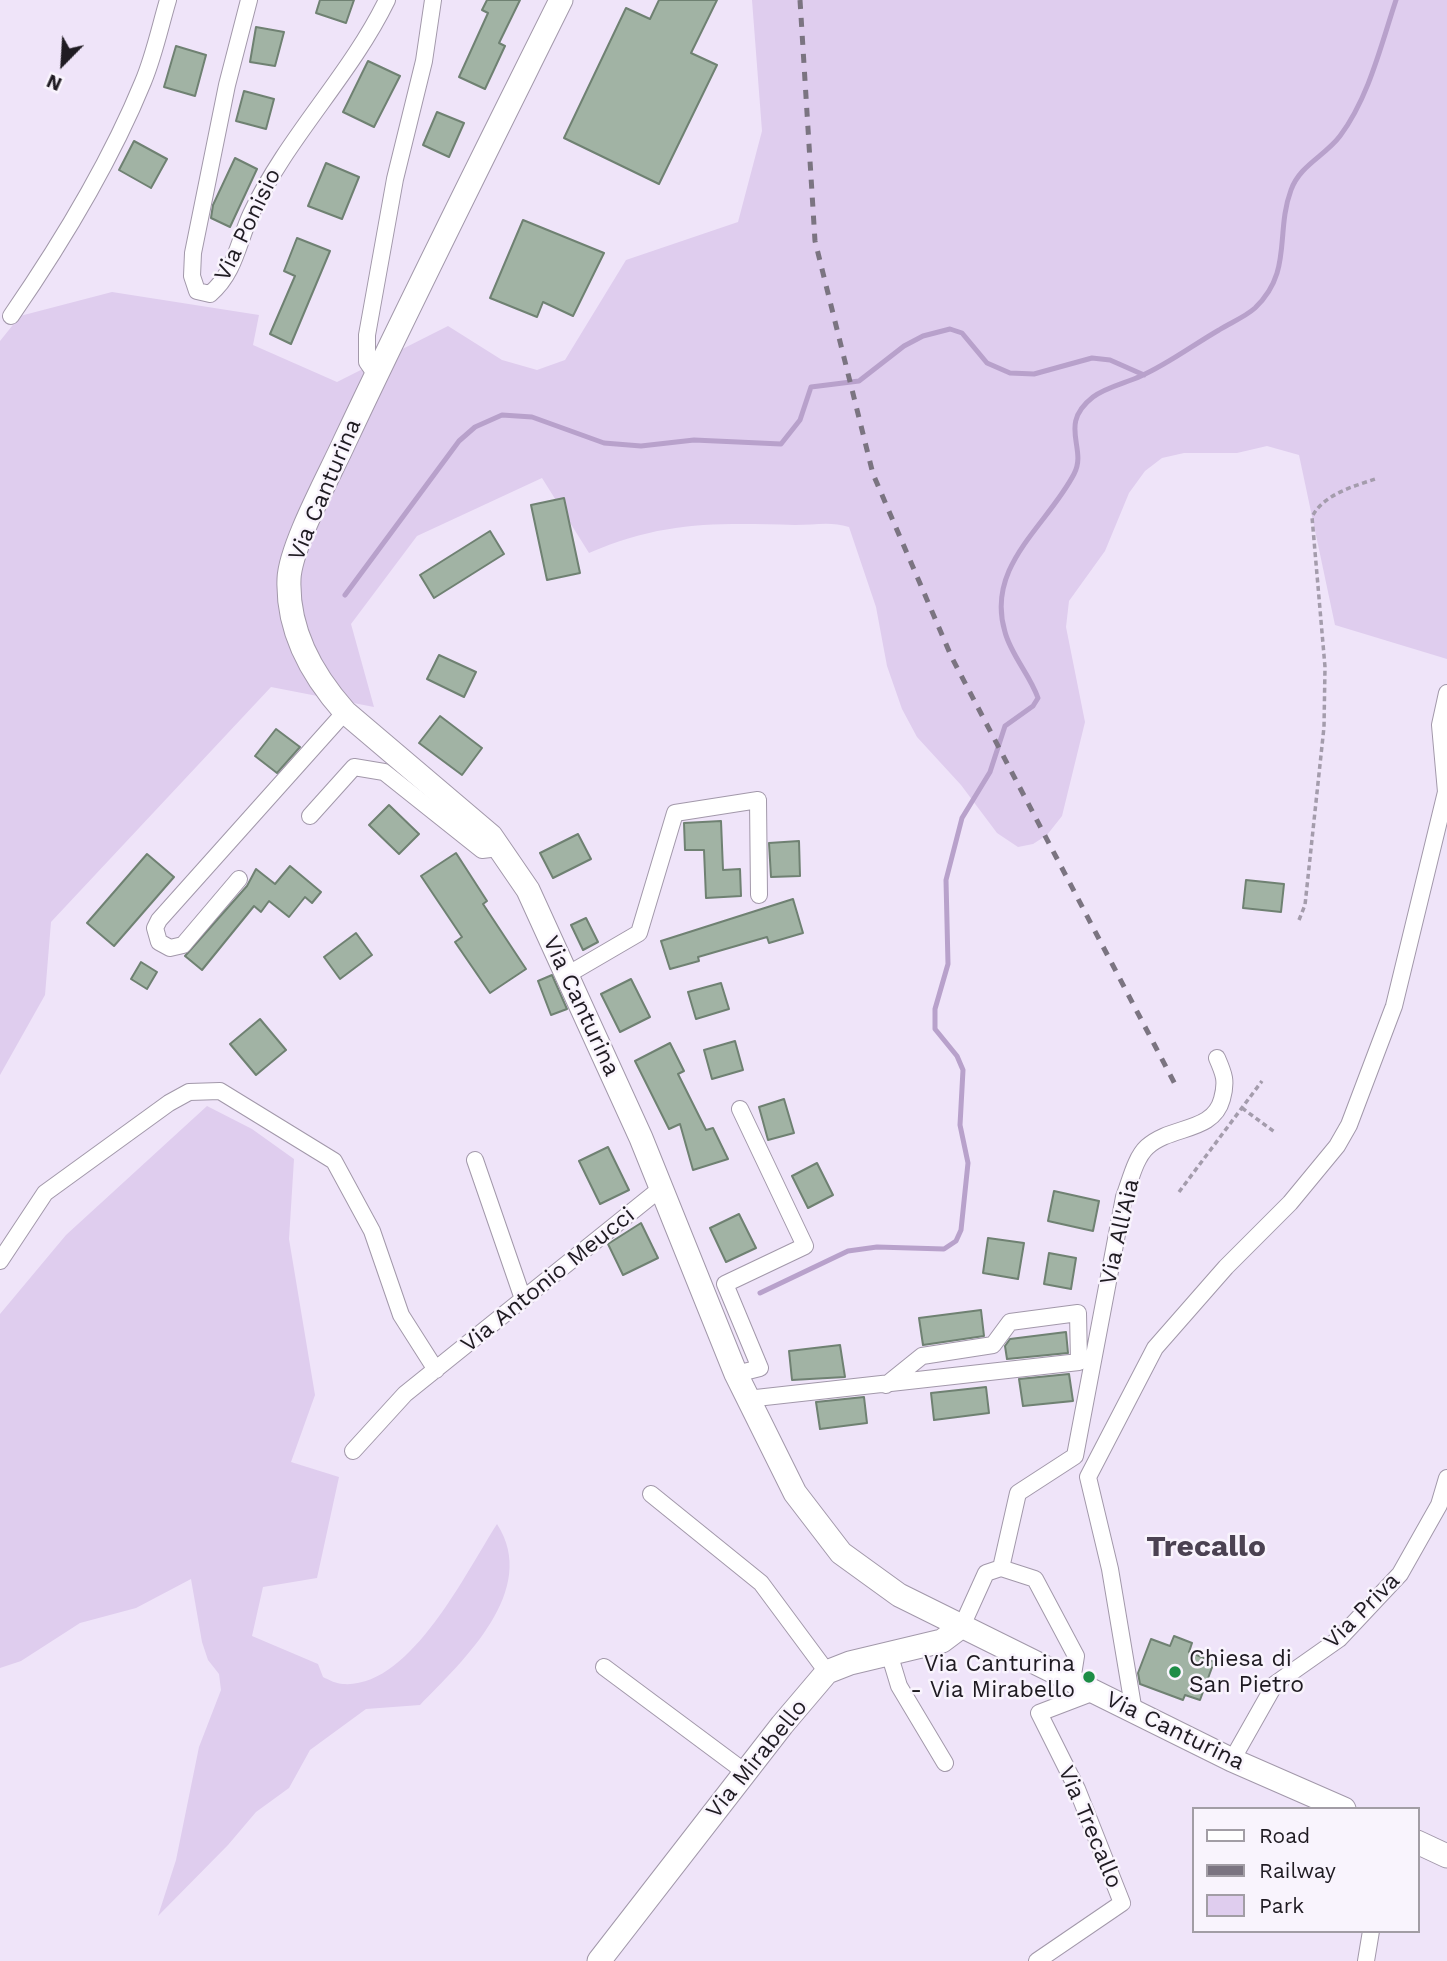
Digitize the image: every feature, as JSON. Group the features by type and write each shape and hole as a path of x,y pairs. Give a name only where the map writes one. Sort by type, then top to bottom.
{"main road":[{"name":"Via Canturina","path":"561,0 376,374 303,532 289,576 290,616 305,656 324,690 345,712 491,836 528,890 642,1138 660,1189 747,1399 795,1493 841,1553 899,1595 1232,1760 1339,1807"},
{"path":"827,1672 889,1653 942,1641 962,1626"},
{"name":"Via Mirabello","path":"598,1961 745,1772 827,1672"},
{"path":"1419,1843 1447,1856"}],"street":[{"path":"11,316 55,251 99,175 144,81 168,0"},
{"name":"Via Ponisio","path":"249,0 228,85 194,253 192,275 197,291 210,294 223,283 251,215 288,147 347,64 387,0"},
{"path":"376,374 367,362 367,335 396,179 424,61 433,0"},
{"path":"1134,1712 1110,1569 1088,1477 1155,1348 1226,1267 1290,1203 1337,1146 1349,1125 1394,1006 1446,792 1440,725 1447,693"},
{"path":"239,879 183,945 170,948 159,942 155,928 159,920 345,712"},
{"path":"310,816 354,767 384,772 482,850 499,848"},
{"path":"567,975 639,933 675,813 758,800 759,895"},
{"name":"Via All'Aia","path":"1001,1568 1018,1493 1074,1456 1124,1197 1146,1148 1167,1135 1213,1118 1219,1112 1227,1080 1217,1058"},
{"path":"0,1261 45,1193 169,1103 189,1092 220,1091 334,1161 372,1231 401,1315 436,1370"},
{"path":"736,1374 760,1368 725,1284 805,1246 740,1110"},
{"path":"475,1160 523,1299"},
{"name":"Via Antonio Meucci","path":"353,1451 405,1394 660,1189"},
{"path":"747,1399 886,1385 1079,1362 1078,1313 1010,1322 993,1345 922,1356 886,1385"},
{"name":"Via Priva","path":"1232,1760 1275,1684 1339,1639 1394,1583 1418,1547 1439,1505 1447,1478"},
{"path":"651,1494 761,1583 827,1672"},
{"path":"962,1626 986,1573 1001,1568 1035,1578 1076,1656 1072,1681"},
{"path":"889,1653 899,1686 945,1763"},
{"path":"604,1667 745,1772"},
{"name":"Via Trecallo","path":"1037,1961 1122,1903 1077,1789 1039,1713 1094,1692"},
{"path":"1366,1961 1371,1933"}],"path":[{"path":"1299,919 1305,905 1325,727 1325,667 1312,517 1316,508 1337,495 1378,478"},
{"path":"1179,1192 1262,1081"},
{"path":"1242,1108 1276,1133"}],"green space":[{"path":"752,0 1447,0 1447,659 1335,625 1299,455 1267,446 1237,453 1184,453 1162,458 1145,471 1129,493 1105,551 1069,601 1066,627 1085,722 1062,816 1047,835 1033,844 1018,847 997,833 961,785 917,737 902,709 887,666 876,607 849,527 829,524 690,526 641,535 589,553 542,478 417,536 351,624 374,707 271,687 51,922 45,995 0,1075 0,341 20,316 112,292 259,315 253,345 337,382 448,326 502,360 537,370 565,360 626,260 738,222 762,131"},
{"path":"207,1106 252,1129 294,1159 289,1239 315,1395 291,1462 339,1477 317,1578 263,1587 252,1636 318,1664 323,1677 333,1682 343,1684 368,1681 391,1668 434,1624 497,1524 508,1549 509,1574 503,1599 491,1623 475,1646 420,1705 366,1709 310,1750 289,1788 256,1812 228,1845 158,1916 176,1860 199,1747 221,1690 219,1674 208,1660 202,1642 191,1579 136,1608 80,1623 21,1661 0,1668 0,1314 66,1235"}],"building":[{"path":"320,0 354,0 346,23 316,13"},
{"path":"487,0 520,0 499,43 505,46 485,89 459,77 488,13 482,10"},
{"path":"659,0 717,0 691,53 717,65 659,184 564,138 626,8 650,19"},
{"path":"256,27 284,32 275,66 250,62"},
{"path":"176,46 206,55 195,96 164,87"},
{"path":"368,61 400,76 374,127 343,112"},
{"path":"244,91 274,99 266,129 236,121"},
{"path":"437,112 464,123 449,157 423,145"},
{"path":"134,141 167,159 151,188 119,170"},
{"path":"235,158 257,169 230,227 211,218 213,205"},
{"path":"326,163 359,177 342,219 308,206"},
{"path":"523,220 604,253 573,316 543,302 537,317 490,298"},
{"path":"297,238 330,251 291,344 270,334 295,276 284,271"},
{"path":"564,498 580,573 547,580 531,505"},
{"path":"490,531 504,554 434,598 420,575"},
{"path":"439,655 476,672 464,697 427,679"},
{"path":"440,716 482,748 462,775 419,743"},
{"path":"276,729 300,747 277,773 255,756"},
{"path":"389,805 419,834 399,854 369,825"},
{"path":"721,821 723,870 740,869 741,896 706,898 704,850 685,850 684,823"},
{"path":"578,834 591,859 553,878 540,853"},
{"path":"799,841 800,876 771,877 769,843"},
{"path":"456,853 487,901 483,904 526,969 490,993 455,942 462,937 421,876"},
{"path":"147,854 174,877 114,946 87,923"},
{"path":"290,866 321,892 312,903 305,897 289,917 269,901 261,912 254,906 202,970 185,956 247,886 256,869 275,884"},
{"path":"1246,880 1284,884 1281,912 1243,908"},
{"path":"793,899 803,933 769,943 767,937 698,957 699,961 670,969 661,941"},
{"path":"586,918 598,942 583,950 571,925"},
{"path":"356,933 372,955 340,979 324,957"},
{"path":"141,962 157,972 147,989 131,979"},
{"path":"552,975 567,1009 551,1015 538,981"},
{"path":"631,979 650,1017 620,1032 601,994"},
{"path":"721,983 729,1009 696,1019 688,992"},
{"path":"260,1019 286,1050 256,1075 230,1044"},
{"path":"735,1041 743,1070 712,1079 704,1050"},
{"path":"670,1043 684,1071 678,1074 706,1130 713,1128 728,1159 693,1170 680,1124 669,1129 635,1061"},
{"path":"784,1099 794,1133 768,1140 759,1107"},
{"path":"608,1147 629,1190 600,1204 579,1161"},
{"path":"817,1163 833,1195 808,1208 792,1176"},
{"path":"1054,1191 1099,1201 1093,1231 1048,1221"},
{"path":"739,1214 756,1248 726,1262 710,1228"},
{"path":"641,1223 658,1258 623,1275 608,1244"},
{"path":"988,1238 1024,1243 1018,1279 983,1273"},
{"path":"1049,1253 1076,1258 1071,1289 1044,1284"},
{"path":"981,1310 984,1336 923,1345 919,1318"},
{"path":"1066,1332 1068,1353 1007,1359 1005,1346 1010,1339"},
{"path":"840,1345 845,1377 792,1380 789,1351"},
{"path":"1069,1374 1073,1401 1023,1406 1019,1379"},
{"path":"986,1387 989,1413 934,1420 931,1393"},
{"path":"864,1397 867,1423 820,1429 816,1402"},
{"name":"Chiesa di San Pietro","path":"1174,1636 1192,1643 1189,1652 1214,1662 1200,1700 1185,1695 1183,1700 1140,1684 1138,1673 1151,1639 1170,1646"}],"waterway":[{"path":"760,1293 848,1251 877,1247 944,1249 956,1241 961,1230 968,1163 960,1125 963,1070 957,1056 935,1029 935,1009 948,964 946,880 962,818 990,772 1005,726 1033,706 1038,698 1005,632 1001,608 1011,567 1074,474 1078,455 1075,427 1082,407 1098,394 1151,371 1242,317 1255,308 1267,294 1279,266 1286,206 1291,190 1300,174 1340,136 1359,105 1396,0"},
{"path":"345,595 459,441 475,427 502,415 532,417 604,443 641,446 694,440 781,444 800,420 811,387 859,381 904,346 923,336 950,329 962,333 987,363 1010,373 1034,374 1092,358 1110,360 1144,375"}],"railway":[{"path":"800,0 815,241 873,474 952,658 1176,1086"}],"place":[{"name":"Chiesa di San Pietro","path":"1175,1672"},
{"name":"Via Canturina - Via Mirabello","path":"1089,1677"}],"district":[{"name":"Trecallo","path":"1206,1547"}]}
